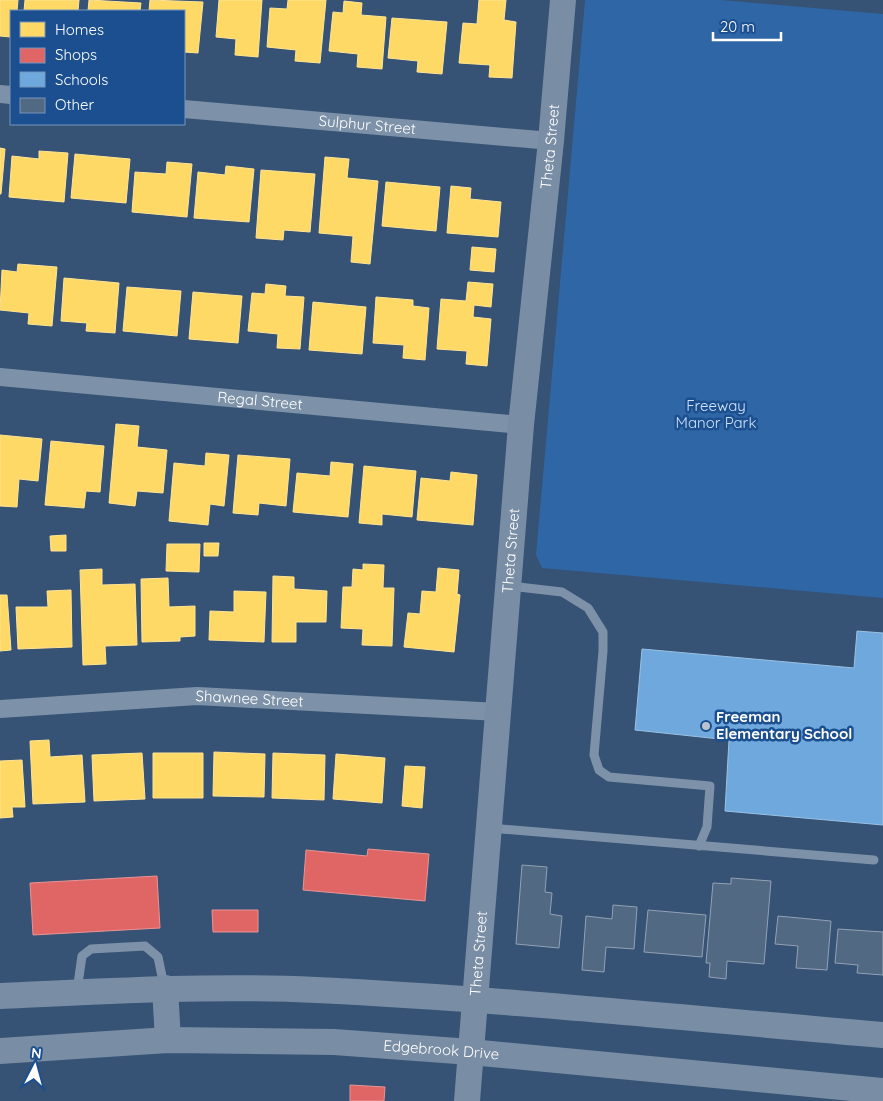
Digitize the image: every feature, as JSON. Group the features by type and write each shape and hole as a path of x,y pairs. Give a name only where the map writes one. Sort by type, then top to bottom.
{"main road":[{"name":"Theta Street","path":"467,1101 522,425 551,141 563,0"},
{"path":"165,988 168,1040"},
{"path":"0,996 165,988 314,990 476,1000 883,1035"},
{"name":"Edgebrook Drive","path":"0,1052 168,1040 328,1042 470,1052 883,1091"}],"street":[{"name":"Sulphur Street","path":"185,110 551,141"},
{"name":"Regal Street","path":"0,378 522,425"},
{"name":"Shawnee Street","path":"0,709 197,696 499,712"}],"lane":[{"path":"509,586 562,592 588,608 603,632 594,755 599,770 609,777 710,786 707,827 699,846"},
{"path":"490,828 874,860"},
{"path":"77,993 82,956 91,949 145,946 158,957 165,988"}],"green space":[{"name":"Freeway Manor Park","path":"585,0 721,0 883,14 883,598 542,568 536,555"}],"building: Homes":[{"path":"0,0 18,0 17,10 10,10 10,37 0,36"},
{"path":"25,0 79,0 78,10 24,10"},
{"path":"89,0 141,3 140,10 88,10"},
{"path":"150,0 203,2 198,53 185,52 185,10 149,10"},
{"path":"219,0 262,0 258,57 235,55 236,39 216,37"},
{"path":"288,0 326,0 320,63 295,61 296,50 267,47 270,8 287,9"},
{"path":"479,0 506,0 504,20 516,22 512,78 489,77 490,65 459,63 463,23 477,24"},
{"path":"344,1 362,3 361,15 386,17 382,69 357,67 358,54 329,51 333,12 343,13"},
{"path":"392,18 447,22 442,74 417,72 418,61 388,58"},
{"path":"0,148 5,149 1,194 0,194"},
{"path":"39,151 68,153 64,202 9,197 12,156 39,159"},
{"path":"75,154 130,159 126,203 71,198"},
{"path":"325,157 349,159 347,178 378,181 370,264 351,262 353,236 319,233"},
{"path":"167,162 192,164 187,217 132,212 135,172 166,174"},
{"path":"226,166 254,169 249,222 194,218 198,172 225,175"},
{"path":"261,170 315,174 310,232 284,230 283,240 256,238"},
{"path":"386,182 440,187 436,231 382,226"},
{"path":"451,186 471,188 470,199 501,202 498,237 447,233"},
{"path":"472,247 496,249 494,272 470,270"},
{"path":"18,264 57,267 52,326 28,324 29,313 0,310 2,270 17,272"},
{"path":"64,278 119,283 115,333 86,331 87,323 61,321"},
{"path":"468,282 493,284 491,307 474,305 473,317 491,319 487,366 466,364 467,351 437,349 441,299 466,301"},
{"path":"266,284 286,286 285,296 304,297 300,349 277,348 278,334 248,331 252,293 265,294"},
{"path":"127,287 181,291 177,336 123,331"},
{"path":"193,292 242,296 238,343 189,339"},
{"path":"376,297 413,300 413,306 429,308 425,360 403,358 404,345 373,343"},
{"path":"313,302 366,307 362,354 309,350"},
{"path":"116,424 139,426 137,447 167,450 163,493 137,491 135,506 109,503"},
{"path":"0,435 42,439 38,481 19,479 17,507 0,506"},
{"path":"51,441 104,446 100,492 86,491 84,508 45,505"},
{"path":"206,453 229,455 224,506 210,504 208,525 169,521 174,463 205,466"},
{"path":"238,455 290,459 286,506 259,503 258,515 233,513"},
{"path":"331,462 353,464 348,517 293,512 297,473 330,476"},
{"path":"364,466 416,471 412,517 382,514 382,525 359,523"},
{"path":"451,472 477,475 473,525 417,520 421,478 450,481"},
{"path":"66,535 66,551 51,551 50,536"},
{"path":"204,543 219,543 218,556 204,556"},
{"path":"167,544 200,544 199,572 166,571"},
{"path":"363,564 384,565 383,588 394,588 392,646 362,645 363,629 341,628 343,587 352,587 353,569 363,570"},
{"path":"438,568 459,570 457,594 460,595 454,652 404,647 408,613 420,614 422,591 436,592"},
{"path":"102,569 102,585 135,584 137,645 105,646 106,664 83,665 80,570"},
{"path":"273,576 294,577 294,589 327,591 326,622 296,622 296,642 272,642"},
{"path":"168,578 169,607 195,606 195,636 180,637 180,641 142,642 141,579"},
{"path":"71,590 72,647 18,649 16,607 48,607 47,591"},
{"path":"234,591 266,592 264,642 209,640 210,611 234,612"},
{"path":"0,595 7,595 11,650 0,651"},
{"path":"49,740 50,757 82,755 85,802 33,804 30,741"},
{"path":"214,752 265,754 264,797 213,796"},
{"path":"142,753 145,799 94,801 92,755"},
{"path":"153,753 203,753 203,798 153,798"},
{"path":"273,753 325,755 324,800 272,798"},
{"path":"336,754 385,758 382,803 333,799"},
{"path":"22,760 25,807 12,807 13,817 0,818 0,761"},
{"path":"405,766 425,767 422,808 402,806"}],"building: Shops":[{"path":"368,849 429,854 425,901 303,890 306,850 367,856"},
{"path":"157,876 160,928 33,935 30,883"},
{"path":"212,910 258,910 258,932 213,932"},
{"path":"350,1085 385,1087 384,1101 350,1101"}],"building: Schools":[{"path":"857,631 883,633 883,825 725,811 729,740 635,730 642,649 854,668"}],"building: Other":[{"path":"522,865 547,867 545,892 552,893 550,914 562,916 559,948 516,944"},
{"path":"731,878 771,881 764,964 727,961 726,979 709,977 710,963 706,963 713,883 731,884"},
{"path":"613,905 637,907 634,949 606,947 604,972 582,970 586,916 612,919"},
{"path":"648,910 706,915 702,957 644,952"},
{"path":"778,916 831,921 827,970 796,968 798,946 775,944"},
{"path":"838,929 883,932 883,975 857,973 858,965 835,963"}],"place":[{"name":"Freeman Elementary School","path":"706,726"}]}
